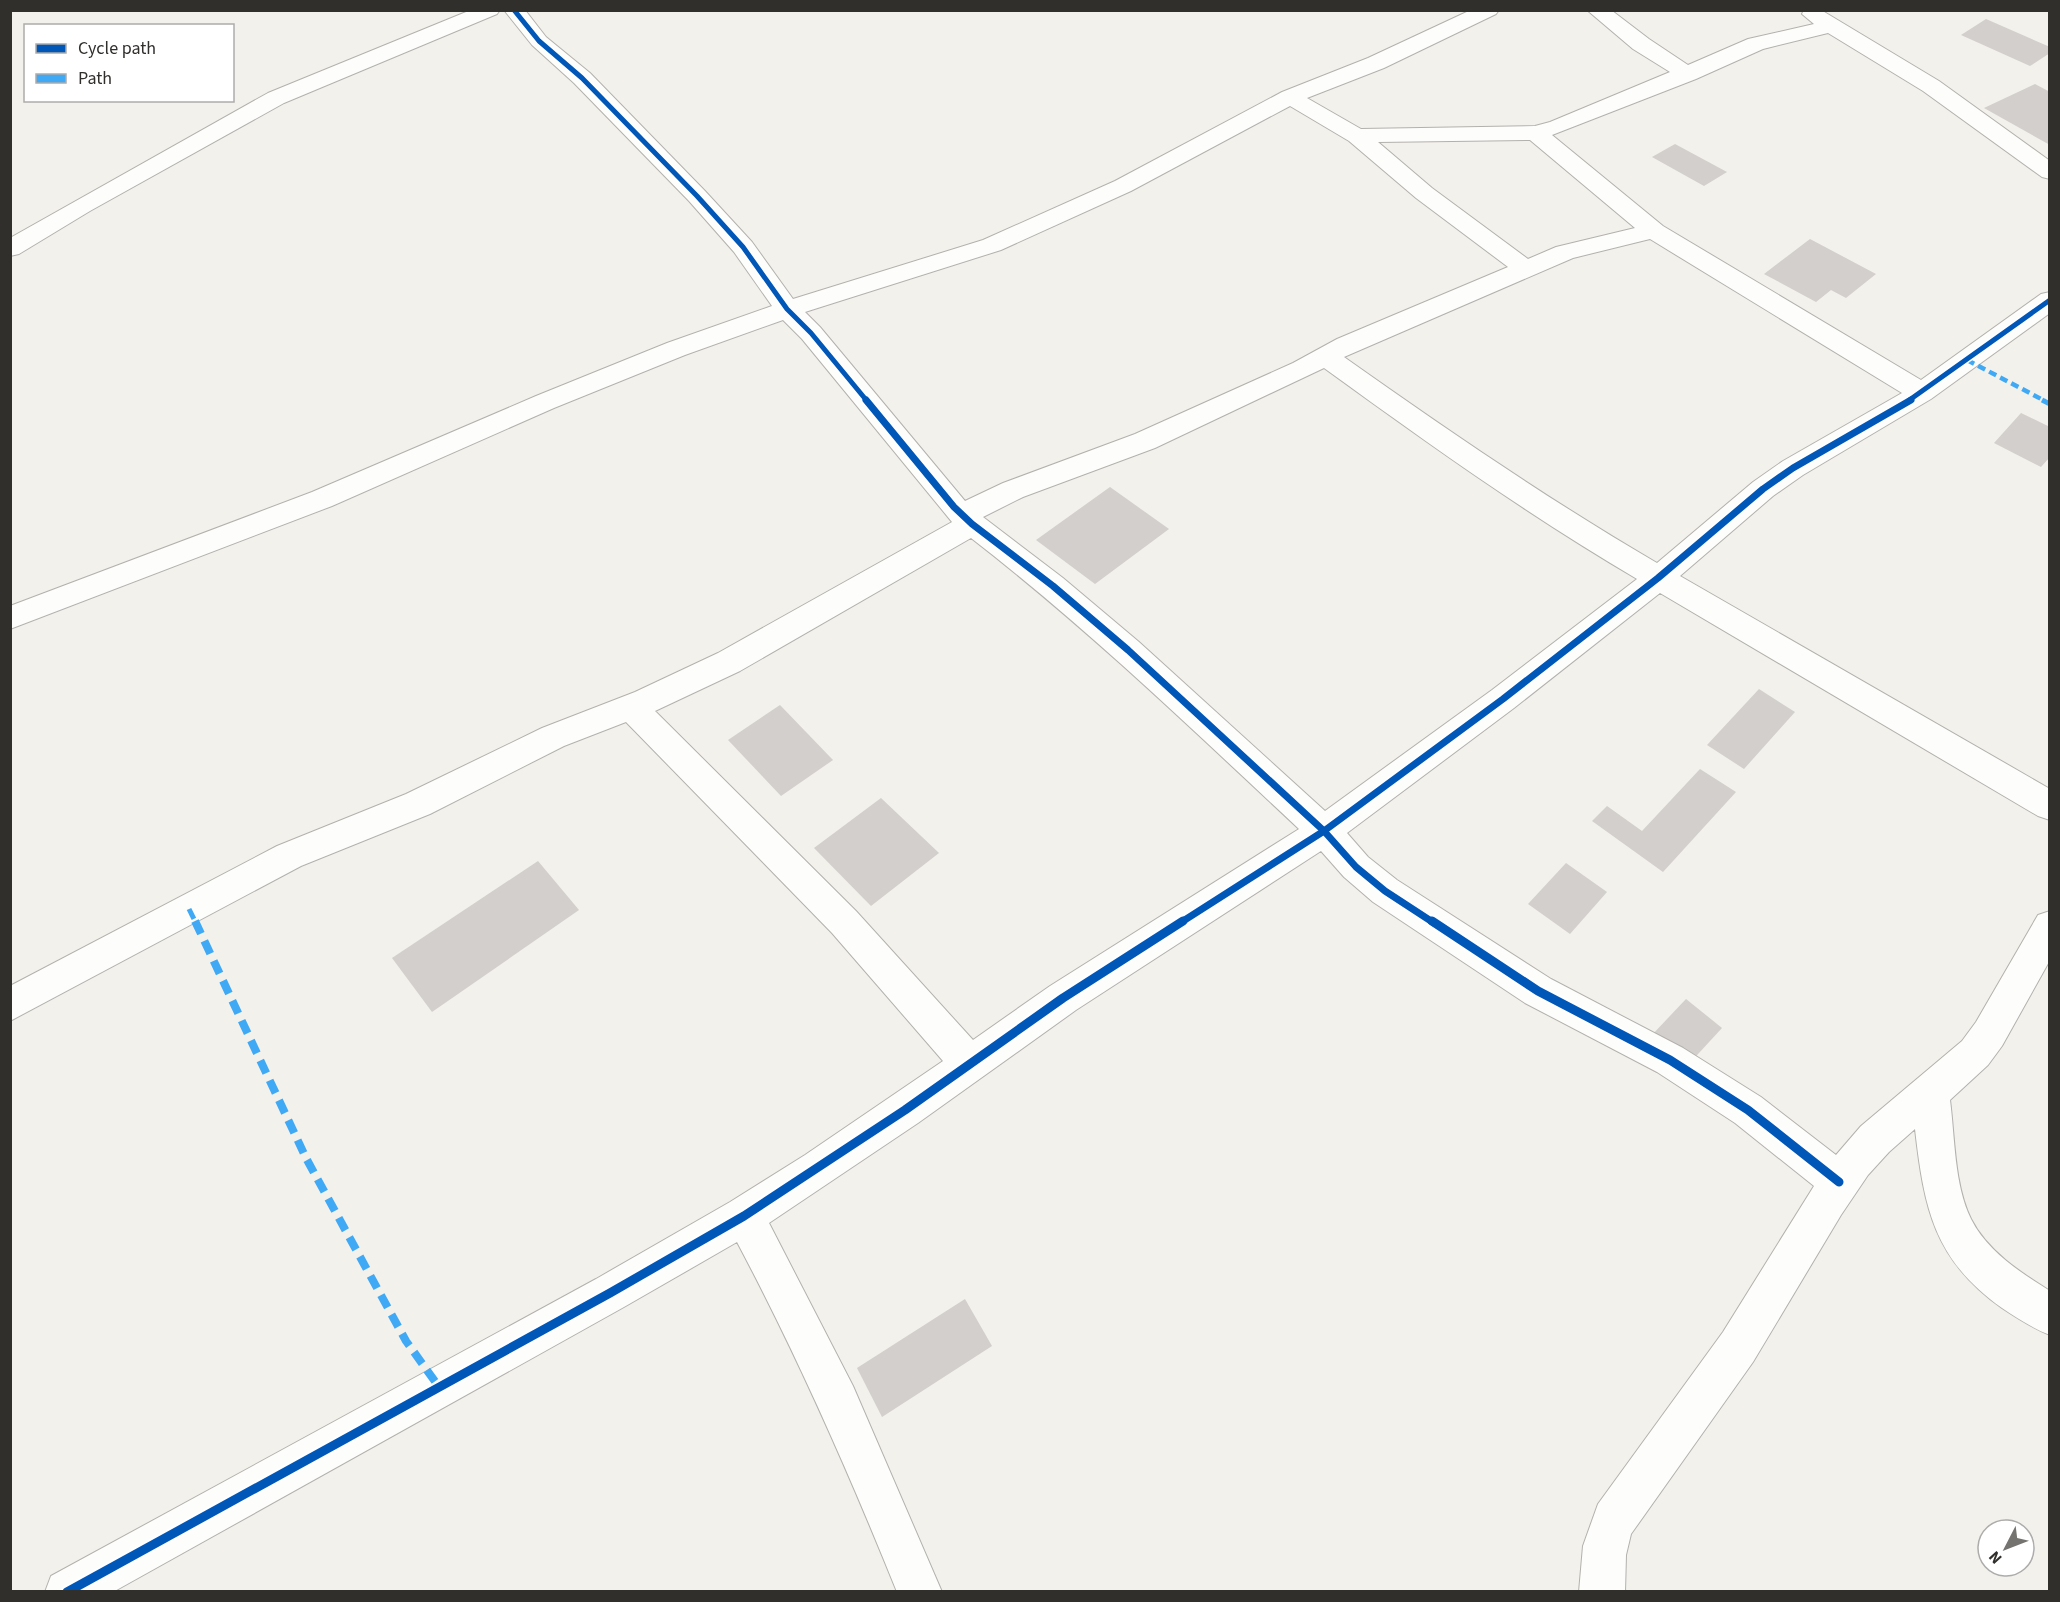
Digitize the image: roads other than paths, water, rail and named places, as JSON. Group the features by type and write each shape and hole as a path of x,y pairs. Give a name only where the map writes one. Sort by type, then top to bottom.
{"street":[{"path":"10,249 82,206 269,102 423,28 490,10"},
{"path":"514,10 539,41 582,78 705,204 743,247 787,309 811,333 934,484 967,520 1044,579 1105,630 1323,831 1337,849 1385,891 1538,991 1670,1060 1738,1104 1807,1155 1839,1182"},
{"path":"10,618 321,499 676,349 787,309 992,245 1123,186 1290,97 1376,63 1489,10"},
{"path":"1597,10 1641,44 1688,74"},
{"path":"1805,10 1931,86 2049,172"},
{"path":"1357,136 1535,133 1558,127 1756,44 1831,26"},
{"path":"1290,97 1357,136 1424,194 1526,269"},
{"path":"1535,133 1654,231 1922,393"},
{"path":"10,1005 289,856 418,804 553,737 672,690 748,652 1013,490 1145,441 1269,385 1354,341 1565,252 1654,231"},
{"path":"67,1592 610,1293 744,1216 905,1110 1063,998 1323,831 1503,699 1658,578 1730,515 1793,468 1922,393 2049,300"},
{"path":"1325,356 1552,514 2049,806"},
{"path":"630,706 843,922 970,1064"},
{"path":"1602,1592 1602,1561 1614,1520 1738,1347 1839,1182 1875,1139 1960,1068 1982,1044 2049,926"},
{"path":"1930,1093 1946,1203 1958,1235 1975,1257 1993,1274 2049,1315"},
{"path":"744,1216 824,1369 876,1483 920,1592"}]}
